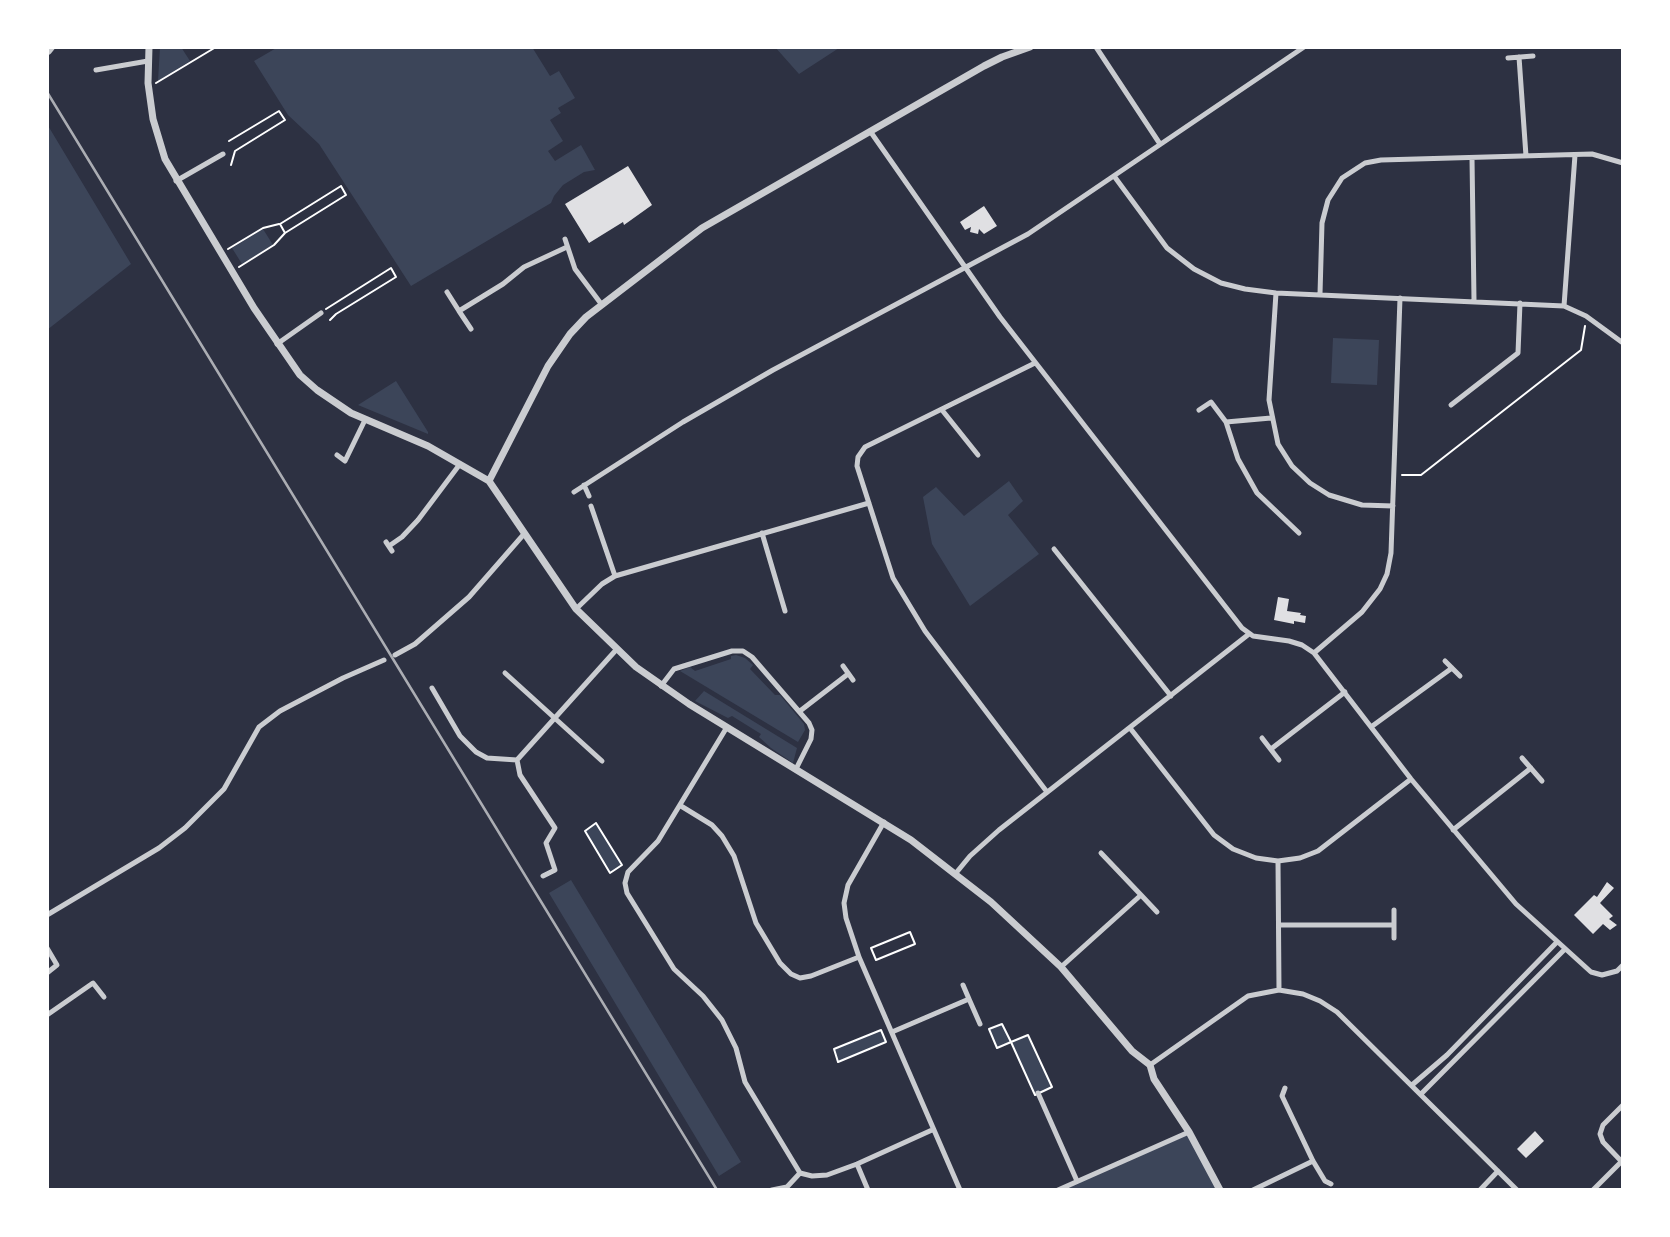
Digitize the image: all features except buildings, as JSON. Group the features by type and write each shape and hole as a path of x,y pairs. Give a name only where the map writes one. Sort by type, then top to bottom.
{"street":[{"path":"149,47 148,83 157,138 176,181 277,344 300,374 337,405 365,421 428,446 489,481 576,609 616,650 660,686 884,822 956,873 1033,939 1061,967 1132,1051 1150,1065 1154,1079 1189,1132 1220,1190"},
{"path":"489,481 557,350 578,326 603,304 702,228 994,61 1030,47"},
{"path":"1096,47 1160,144"},
{"path":"574,492 683,422 773,370 1028,234 1304,47"},
{"path":"1508,58 1533,56"},
{"path":"1519,57 1526,156"},
{"path":"96,70 148,61"},
{"path":"870,131 1000,317 1242,628 1249,634 1302,645 1314,653 1453,830 1516,904 1591,972 1602,975 1617,971 1623,965"},
{"path":"176,181 223,154"},
{"path":"1320,294 1322,223 1328,200 1342,178 1366,163 1381,160 1591,154 1623,163"},
{"path":"1564,306 1575,155"},
{"path":"1472,158 1474,300"},
{"path":"1114,176 1161,242 1186,264 1209,278 1234,287 1276,293 1564,306 1586,316 1623,343"},
{"path":"565,239 575,269 603,304"},
{"path":"459,311 503,284 524,267 567,247"},
{"path":"447,292 471,329"},
{"path":"1276,293 1269,400 1278,444 1292,466 1310,483 1344,501 1362,505 1393,506"},
{"path":"1314,653 1362,612 1380,589 1387,573 1391,553 1400,298"},
{"path":"1451,405 1518,353 1520,303"},
{"path":"277,344 321,313"},
{"path":"1035,363 861,451 856,466 892,578 925,631 1047,793"},
{"path":"1199,411 1211,402 1226,422 1238,459 1257,493 1299,533"},
{"path":"942,410 978,455"},
{"path":"1226,422 1271,418"},
{"path":"337,455 345,461 365,421"},
{"path":"389,546 418,520 460,464"},
{"path":"584,485 589,496"},
{"path":"576,609 602,584 615,576 869,503"},
{"path":"591,506 615,576"},
{"path":"762,533 785,611"},
{"path":"395,655 415,644 469,597 524,534"},
{"path":"1054,549 1171,696"},
{"path":"956,873 992,836 1249,634"},
{"path":"517,760 616,650"},
{"path":"660,686 674,669 732,651 743,651 752,657 800,711 812,730 811,739 796,769"},
{"path":"47,915 159,848 186,828 224,789 259,727 280,710 384,660"},
{"path":"1445,661 1460,676"},
{"path":"843,666 853,680"},
{"path":"1371,727 1452,668"},
{"path":"505,673 602,761"},
{"path":"800,711 848,674"},
{"path":"432,688 460,736 476,752 487,758 517,760"},
{"path":"1271,749 1345,692"},
{"path":"727,727 681,806 649,853 630,870 625,888 671,964 722,1020 736,1048 745,1082 800,1173 812,1176 827,1175 932,1130"},
{"path":"1130,728 1214,835 1233,849 1256,858 1278,861 1300,858 1318,851 1412,779"},
{"path":"1262,738 1279,760"},
{"path":"1522,758 1542,780"},
{"path":"517,760 520,775 555,828 546,842 555,870 542,876"},
{"path":"1453,830 1531,768"},
{"path":"681,806 712,825 722,836 734,856 756,923 780,963 791,974 800,978 811,976 859,957"},
{"path":"884,822 854,872 844,903 846,918 859,957 960,1190"},
{"path":"1101,853 1157,912"},
{"path":"1278,861 1279,990"},
{"path":"1061,967 1141,895"},
{"path":"1394,909 1394,937"},
{"path":"1280,925 1394,925"},
{"path":"1412,1086 1447,1055 1557,942"},
{"path":"47,948 57,965 47,973"},
{"path":"1421,1094 1564,950"},
{"path":"47,1015 93,983 104,997"},
{"path":"963,985 980,1024"},
{"path":"1150,1065 1242,999 1279,990 1303,994 1329,1006 1517,1190"},
{"path":"892,1032 969,999"},
{"path":"1285,1088 1282,1096 1313,1161 1325,1181 1331,1184"},
{"path":"1038,1093 1077,1181"},
{"path":"1593,1190 1622,1162 1603,1142 1600,1134 1603,1125 1623,1105"},
{"path":"1058,1190 1189,1132"},
{"path":"1253,1190 1313,1161"},
{"path":"857,1164 868,1190"},
{"path":"1480,1190 1498,1171"},
{"path":"772,1190 787,1187 800,1173"}],"path":[{"path":"148,83 157,83 215,47"},
{"path":"229,141 279,111 285,120 235,151 231,165"},
{"path":"221,253 263,228 280,224 341,186 346,195 285,233 274,245 232,271"},
{"path":"280,224 285,233"},
{"path":"321,313 391,268 397,277 330,320"},
{"path":"359,287 364,297"},
{"path":"1394,475 1421,475 1581,350 1586,316"},
{"path":"596,823 622,865 610,873 585,831 596,823"},
{"path":"910,932 915,944 876,960 871,948 910,932"},
{"path":"1011,1042 997,1048 989,1029 1002,1024 1011,1042 1035,1095 1052,1087 1028,1035 1011,1042"},
{"path":"881,1030 886,1042 838,1062 834,1049 881,1030"}],"shaded area":[{"path":"160,47 181,47 190,61 158,81"},
{"path":"278,47 532,47 550,76 559,71 575,98 558,108 561,113 550,120 563,141 548,151 555,161 581,145 595,170 584,172 563,185 551,203 411,286 319,144 288,115 254,61"},
{"path":"775,47 838,47 839,48 799,74"},
{"path":"47,124 131,264 47,330"},
{"path":"263,229 273,245 242,264 232,248"},
{"path":"1333,338 1379,340 1377,385 1331,383"},
{"path":"396,381 428,432 428,434 358,405"},
{"path":"1009,481 1023,501 1008,515 1039,554 970,606 932,544 923,497 936,487 964,516"},
{"path":"736,655 753,665 750,669 775,695 780,695 804,724 805,730 798,742 680,671 690,667 695,671"},
{"path":"704,691 797,748 793,763 771,748 759,737 761,734 732,716 728,718 695,701"},
{"path":"596,823 622,865 610,873 585,831"},
{"path":"571,880 741,1162 719,1176 549,893"},
{"path":"1002,1024 1011,1042 1028,1035 1052,1087 1035,1095 1011,1043 997,1048 989,1029"},
{"path":"881,1030 886,1042 838,1062 834,1049"},
{"path":"1189,1132 1219,1190 1058,1190"}],"railway":[{"path":"47,92 717,1190"}]}
